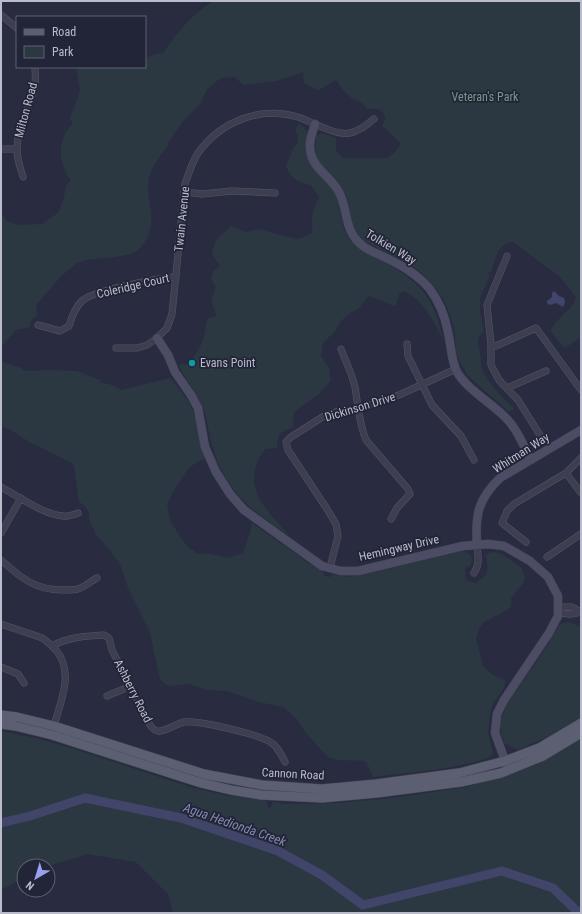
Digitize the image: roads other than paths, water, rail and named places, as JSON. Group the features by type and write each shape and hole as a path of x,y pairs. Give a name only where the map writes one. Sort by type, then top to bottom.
{"main road":[{"name":"Cannon Road","path":"1,715 17,717 201,783 261,795 322,798 377,793 461,782 508,770 543,756 581,733"},
{"name":"Cannon Road","path":"1,724 53,730 204,774 262,785 322,789 459,773 505,761 539,748 581,723"}],"street":[{"path":"1,15 16,27"},
{"name":"Milton Road","path":"23,177 17,149 19,131 35,82 35,68"},
{"name":"Twain Avenue","path":"116,348 137,348 147,345 167,328 172,314 185,184 192,164 206,143 215,134 241,119 263,114 284,114 298,117 332,131 349,134 361,129 374,119"},
{"name":"Tolkien Way","path":"315,124 310,142 311,155 316,165 332,181 340,193 347,222 352,235 364,247 412,272 428,287 439,302 448,331 452,358 463,381 505,417 516,430 531,460"},
{"path":"1,149 17,149"},
{"path":"184,192 202,194 232,191 275,193"},
{"path":"507,256 487,305 491,345 491,365 499,380 518,400 540,436"},
{"name":"Coleridge Court","path":"38,325 60,331 69,326 72,314 83,300 95,294 156,279 176,276"},
{"path":"491,345 496,346 536,328 581,390"},
{"name":"Hemingway Drive","path":"157,338 168,355 175,372 198,408 205,448 216,472 230,494 249,513 322,566 341,571 358,571 463,546 488,544 504,546 530,561 548,577 558,596 558,616 549,633 511,688 498,711 495,724 495,733 508,770"},
{"path":"407,344 408,356 432,405 461,436 474,460"},
{"path":"341,349 350,370 366,440 408,489 410,494 397,508 391,519"},
{"name":"Dickinson Drive","path":"330,568 338,536 336,524 288,450 286,442 291,437 324,416 335,412 358,409 399,395 456,369"},
{"path":"507,388 546,371"},
{"name":"Whitman Way","path":"474,573 477,569 479,559 477,545 478,511 490,488 500,478 581,430"},
{"path":"526,542 502,523 507,511 514,504 566,473 581,458"},
{"path":"566,473 581,493"},
{"path":"1,487 51,513 63,516 70,516 78,513"},
{"path":"1,533 21,498"},
{"path":"547,557 581,534"},
{"path":"1,560 27,581 39,587 53,590 78,589 97,578"},
{"path":"1,624 43,639 52,646 63,660 66,669 66,684 53,730"},
{"name":"Ashberry Road","path":"52,646 74,638 104,635 109,638 112,650 150,725 155,730 161,731 185,722 201,723 261,737 273,743 285,762"},
{"path":"1,667 18,674 24,683"},
{"path":"107,696 131,686"}],"water":[{"path":"554,291 559,296 564,298 565,302 563,307 556,303 550,305 547,303 547,301 552,297 552,293"}],"waterway":[{"name":"Agua Hedionda Creek","path":"1,823 30,816 85,798 181,818 278,851 322,875 363,905 502,871 553,888 579,913"}],"place":[{"name":"Evans Point","path":"192,363"}],"park label":[{"name":"Veteran's Park","path":"485,97"}]}
